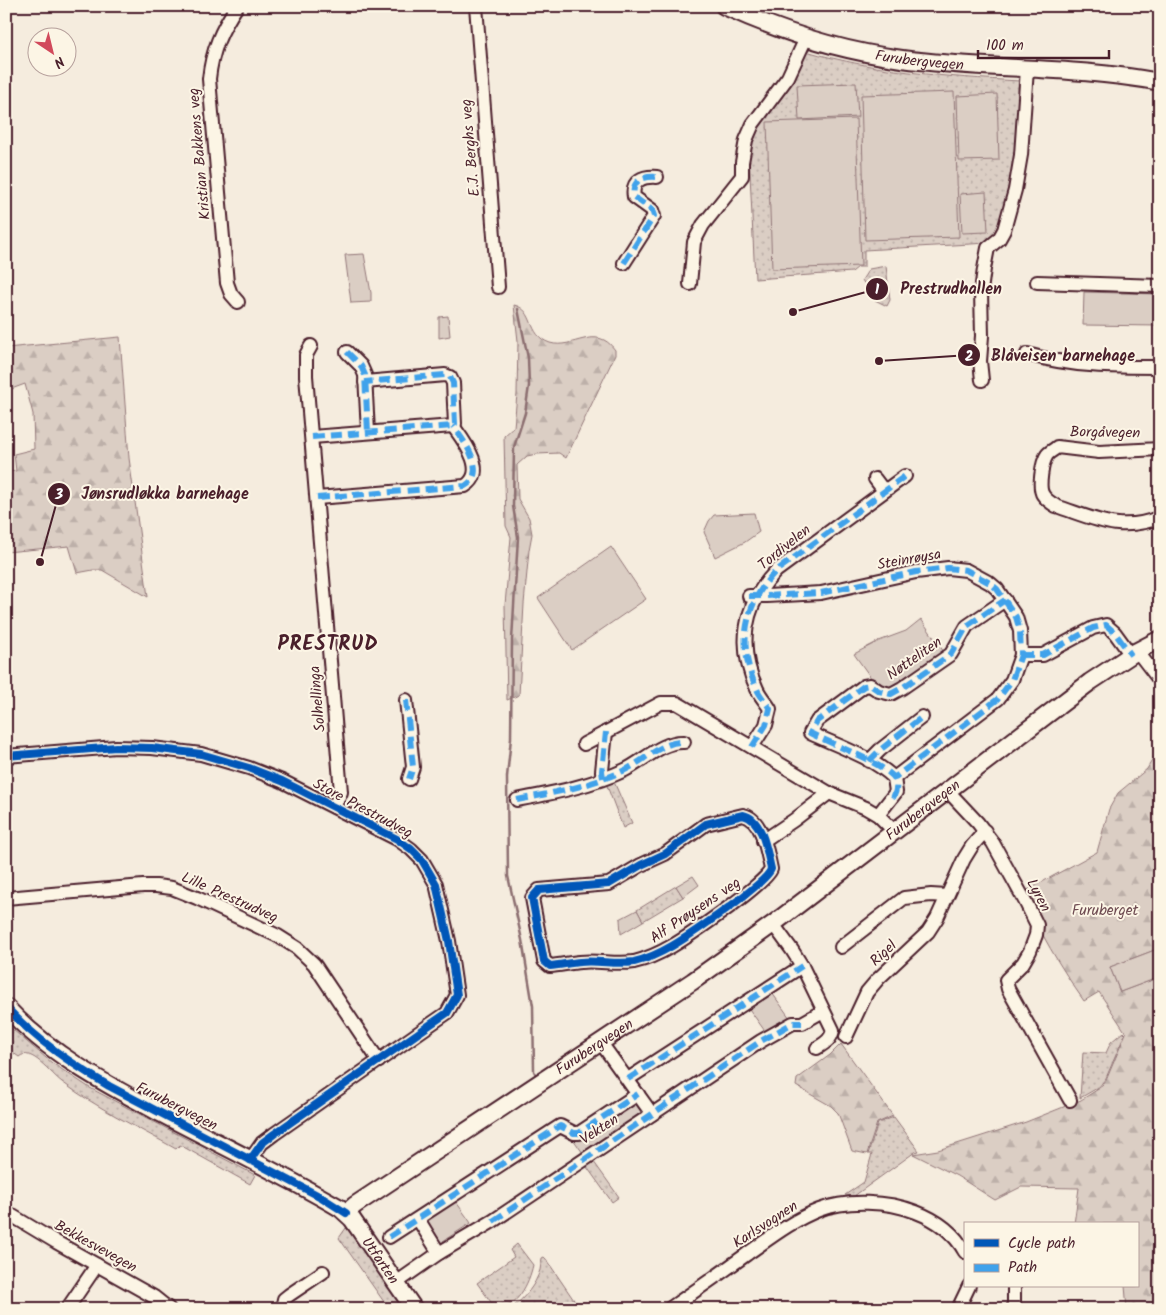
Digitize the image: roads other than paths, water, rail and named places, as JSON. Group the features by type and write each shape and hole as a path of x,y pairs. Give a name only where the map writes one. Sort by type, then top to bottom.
{"main road":[{"name":"Furubergvegen","path":"724,6 746,11 760,23 806,38 901,58 1085,72 1160,82"},
{"name":"Furubergvegen","path":"6,1007 42,1040 84,1071 109,1086 320,1196 346,1213 355,1205 694,981 895,832 1090,682 1160,638"},
{"name":"Utfarten","path":"346,1213 414,1309"}],"street":[{"name":"Kristian Bakkens veg","path":"237,6 219,36 211,59 209,79 227,283 238,302"},
{"name":"E.J. Berghs veg","path":"476,6 498,287"},
{"path":"690,284 694,242 703,226 742,176 742,162 746,140 753,124 788,77 806,38"},
{"path":"982,380 980,361 982,336 981,291 984,269 988,248 999,239 1004,230 1014,190 1021,155 1027,69"},
{"path":"624,263 654,216 652,210 634,197 634,189 638,181 643,178 657,177"},
{"path":"1037,282 1160,286"},
{"name":"Solhellinga","path":"311,346 306,355 306,369 341,792 334,807"},
{"path":"347,352 361,366 365,375 368,432"},
{"path":"1027,354 1044,359 1097,367 1160,367"},
{"path":"365,382 445,375 450,377 453,383 456,420 453,426"},
{"path":"312,438 453,426"},
{"path":"317,498 465,486 473,476 474,462 468,447 453,426"},
{"name":"Borgåvegen","path":"1160,449 1099,452 1057,447 1047,455 1044,461 1040,488 1048,502 1094,520 1112,524 1131,524 1147,522 1160,517"},
{"name":"Tordivelen","path":"752,748 766,725 770,709 758,691 746,652 746,630 753,596 776,571 905,476"},
{"path":"875,479 884,491"},
{"name":"Steinrøysa","path":"753,596 821,593 916,572 948,568 966,570 977,575 990,583 1005,600 1016,617 1020,631 1021,655 1012,680 998,699 894,778"},
{"name":"Nøtteliten","path":"869,761 810,734 817,721 864,686 870,685 879,691 891,694 902,688 942,661 956,648 960,635 968,626 1005,600"},
{"path":"1021,655 1044,655 1093,628 1106,625 1160,681"},
{"path":"406,700 413,767 409,779"},
{"path":"584,744 661,703 677,703 829,793 878,815 895,832"},
{"path":"878,815 896,792 894,778 882,768 869,761 922,717"},
{"path":"603,778 606,732"},
{"path":"517,800 560,792 603,778 625,770 671,743 684,742"},
{"name":"Store Prestrudveg","path":"6,756 116,747 152,748 187,752 249,768 282,781 397,839 411,848 422,860 436,884 453,963 457,995 447,1013 274,1134 262,1143 250,1160"},
{"name":"Lyren","path":"948,791 985,831 1025,901 1036,925 1036,935 1030,951 1023,963 1006,980 1008,990 1070,1100"},
{"path":"763,841 829,793"},
{"name":"Alf Prøysens veg","path":"748,816 757,825 763,841 771,869 770,873 733,904 674,945 632,963 580,962 550,966 544,961 532,898 539,890 609,884 641,865 665,854 706,824 728,817 748,816"},
{"name":"Rigel","path":"846,1037 867,992 928,932 937,918 964,859 985,831"},
{"name":"Lille Prestrudveg","path":"6,898 143,886 181,890 278,936 304,953 314,964 379,1061"},
{"name":"Rigel","path":"841,947 904,898 932,895 947,896"},
{"path":"773,924 802,966 833,1030 832,1037 817,1048"},
{"path":"628,1079 802,966"},
{"name":"Vekten","path":"396,1283 712,1075 761,1040 794,1023 802,1023 823,1011"},
{"path":"601,1043 652,1114"},
{"path":"390,1237 560,1126 574,1133 579,1133 638,1094"},
{"name":"Karlsvognen","path":"669,1309 787,1227 820,1210 837,1205 884,1203 913,1211 947,1229 959,1241 964,1250"},
{"name":"Bekkesvevegen","path":"6,1212 154,1297 169,1309"},
{"path":"418,1218 439,1253"},
{"path":"67,1309 97,1265"},
{"path":"282,1309 284,1299 323,1272"},
{"path":"958,1309 968,1288"},
{"path":"1014,1288 1014,1309"}],"waterway":[{"path":"518,309 528,358 529,386 525,413 514,447 513,506 518,537 512,640 511,738 507,777 508,876 522,940 533,1006 534,1071 536,1075"}],"place":[{"name":"Prestrudhallen","path":"793,312"},
{"name":"Blåveisen barnehage","path":"879,361"},
{"name":"Jønsrudløkka barnehage","path":"40,562"}],"district":[{"name":"PRESTRUD","path":"328,643"}],"park label":[{"name":"Furuberget","path":"1105,910"}]}
